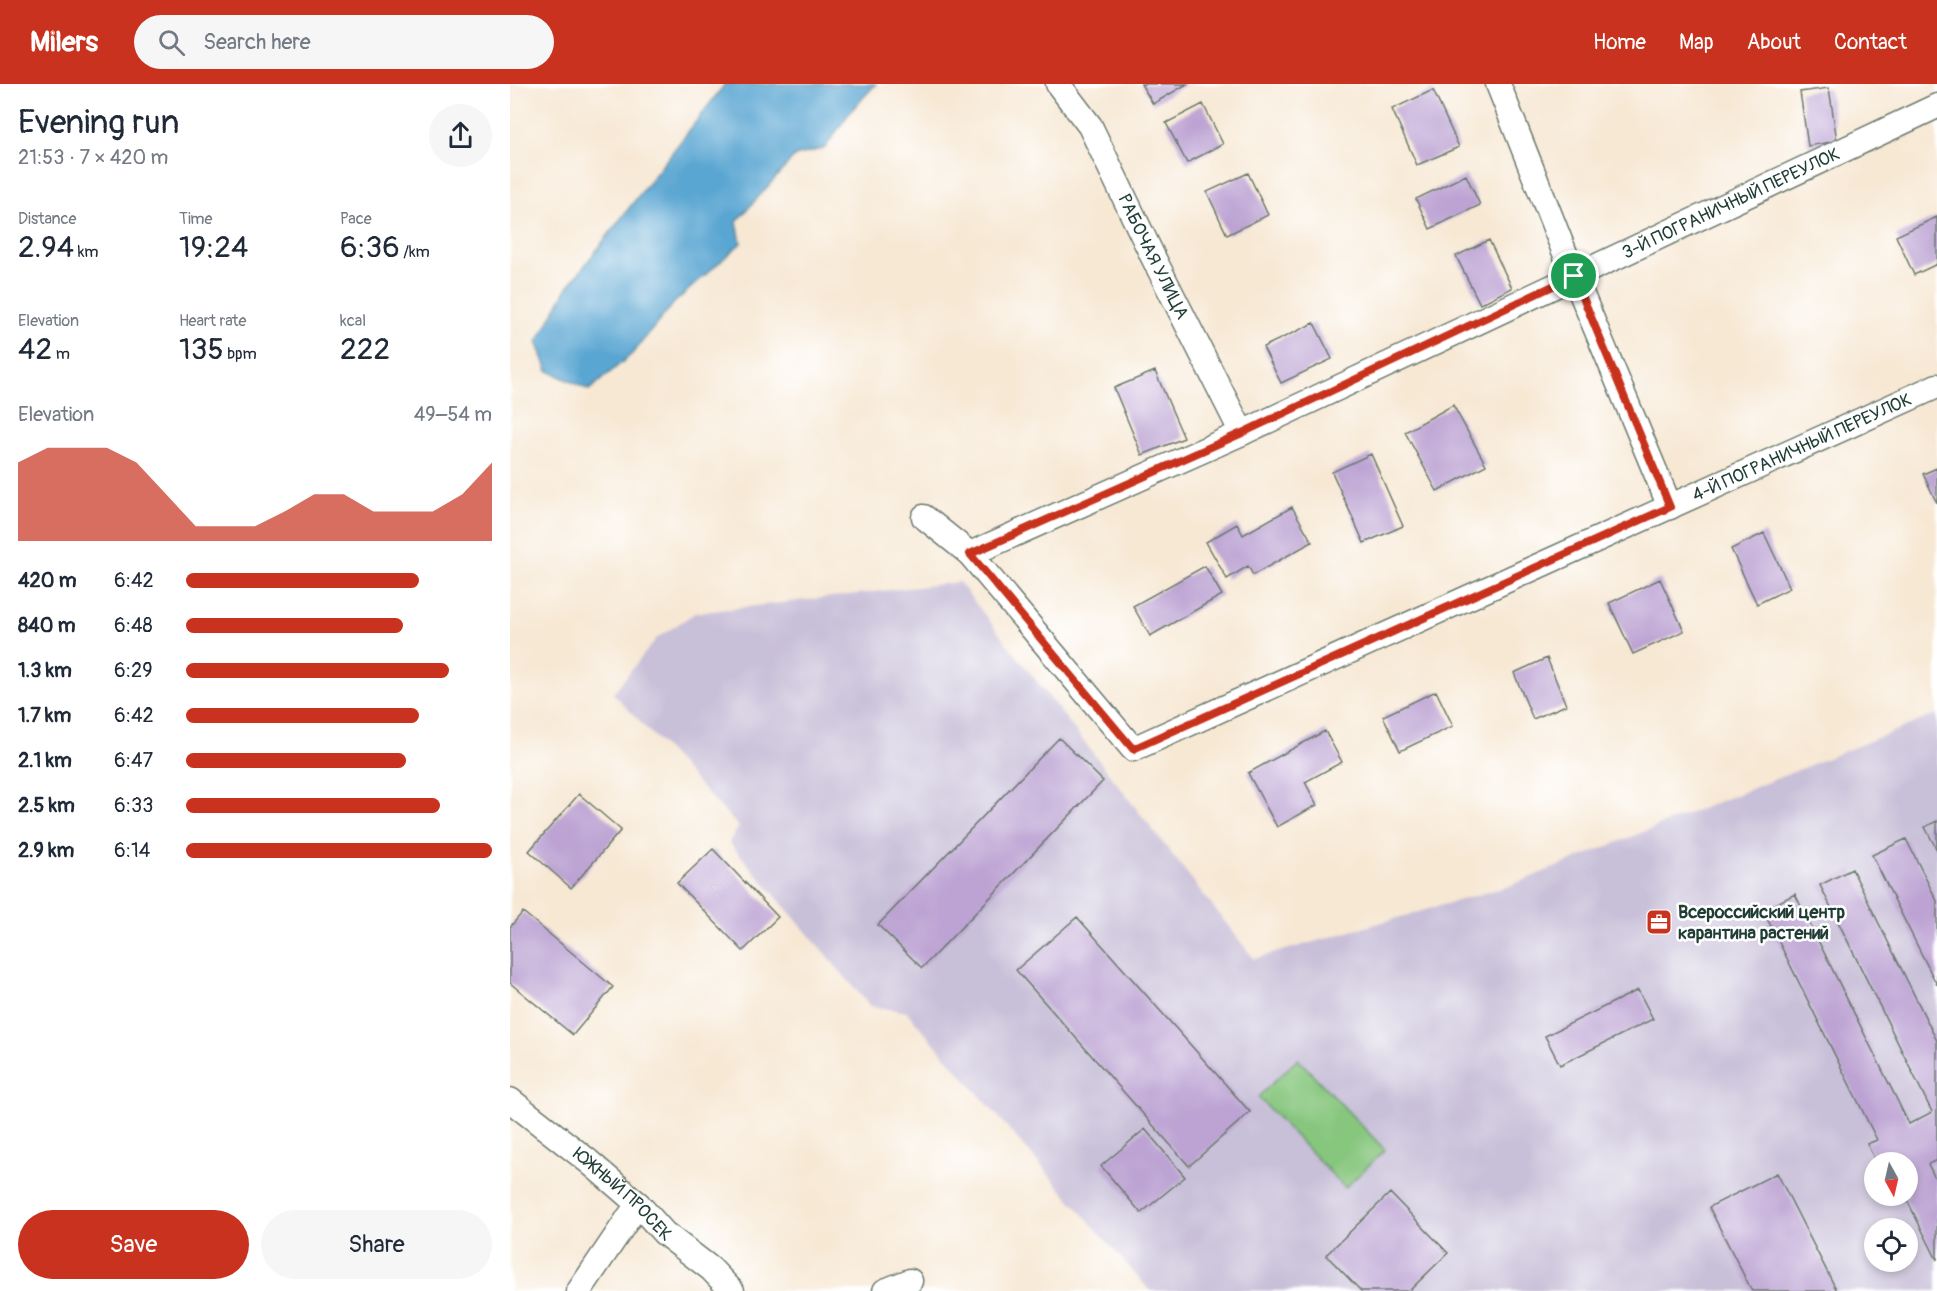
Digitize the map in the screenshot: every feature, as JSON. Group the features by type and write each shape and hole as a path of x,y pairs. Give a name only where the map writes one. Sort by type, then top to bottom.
{"street":[{"name":"РАБОЧАЯ УЛИЦА","path":"1058,84 1090,126 1242,433"},
{"path":"1498,84 1574,276 1670,507"},
{"name":"3-Й ПОГРАНИЧНЫЙ ПЕРЕУЛОК","path":"970,554 1242,433 1937,106"},
{"name":"4-Й ПОГРАНИЧНЫЙ ПЕРЕУЛОК","path":"924,517 970,554 1133,749 1937,386"},
{"name":"ЮЖНЫЙ ПРОСЕК","path":"510,1100 638,1204 664,1233 711,1269 732,1291"},
{"path":"579,1291 638,1204"},
{"path":"885,1291 910,1281"}],"shaded area":[{"name":"Всероссийский центр карантина растений","path":"959,582 1254,959 1509,886 1937,714 1937,1291 1150,1291 907,1012 870,1006 729,842 739,827 613,693 657,638 695,613"}],"green space":[{"path":"1298,1059 1385,1150 1345,1188 1258,1097"}],"water":[{"path":"725,84 876,84 850,112 825,148 795,156 737,221 741,243 674,303 632,354 589,390 548,371 537,342 568,287"}],"building":[{"path":"1141,84 1187,84 1153,104"},
{"path":"1829,88 1837,141 1808,146 1800,92"},
{"path":"1433,90 1459,147 1417,165 1392,109"},
{"path":"1203,104 1223,144 1187,163 1166,123"},
{"path":"1248,173 1268,215 1227,235 1207,192"},
{"path":"1466,175 1480,205 1430,229 1416,199"},
{"path":"1937,217 1937,264 1914,275 1896,236"},
{"path":"1489,240 1512,288 1480,304 1456,256"},
{"path":"1314,323 1332,359 1281,383 1263,347"},
{"path":"1155,371 1184,438 1142,455 1114,388"},
{"path":"1453,405 1486,465 1437,491 1405,432"},
{"path":"1371,454 1403,526 1364,543 1332,472"},
{"path":"1937,468 1937,503 1923,474"},
{"path":"1292,507 1312,542 1253,575 1248,566 1227,579 1206,542 1237,524 1243,535"},
{"path":"1764,533 1790,588 1757,604 1731,549"},
{"path":"1205,566 1222,595 1150,636 1133,606"},
{"path":"1660,579 1684,631 1633,654 1609,603"},
{"path":"1547,658 1566,705 1533,719 1514,673"},
{"path":"1436,691 1453,726 1400,751 1383,716"},
{"path":"1325,731 1342,762 1305,782 1317,805 1277,827 1248,773"},
{"path":"1059,738 1103,781 922,968 878,925"},
{"path":"579,794 621,830 571,888 529,851"},
{"path":"1937,821 1937,850 1925,827"},
{"path":"1906,839 1937,901 1937,985 1872,855"},
{"path":"713,849 778,917 743,951 677,883"},
{"path":"1852,869 1937,1041 1937,1160 1928,1164 1937,1182 1937,1260 1910,1206 1918,1206 1918,1152 1871,1152 1867,1144 1877,1140 1763,910 1795,894 1909,1124 1932,1112 1820,885"},
{"path":"523,912 613,987 573,1035 510,983 510,927"},
{"path":"1077,917 1250,1112 1189,1166 1016,970"},
{"path":"1638,990 1653,1019 1560,1065 1545,1036"},
{"path":"1145,1129 1185,1177 1141,1213 1101,1166"},
{"path":"1777,1173 1837,1291 1752,1291 1709,1207"},
{"path":"1390,1193 1448,1253 1409,1291 1361,1291 1326,1255"}],"place":[{"name":"Всероссийский центр карантина растений","path":"1659,922"}],"route":[{"path":"1574,276 1670,507 1133,749 970,554 1242,433 1574,276"}]}
